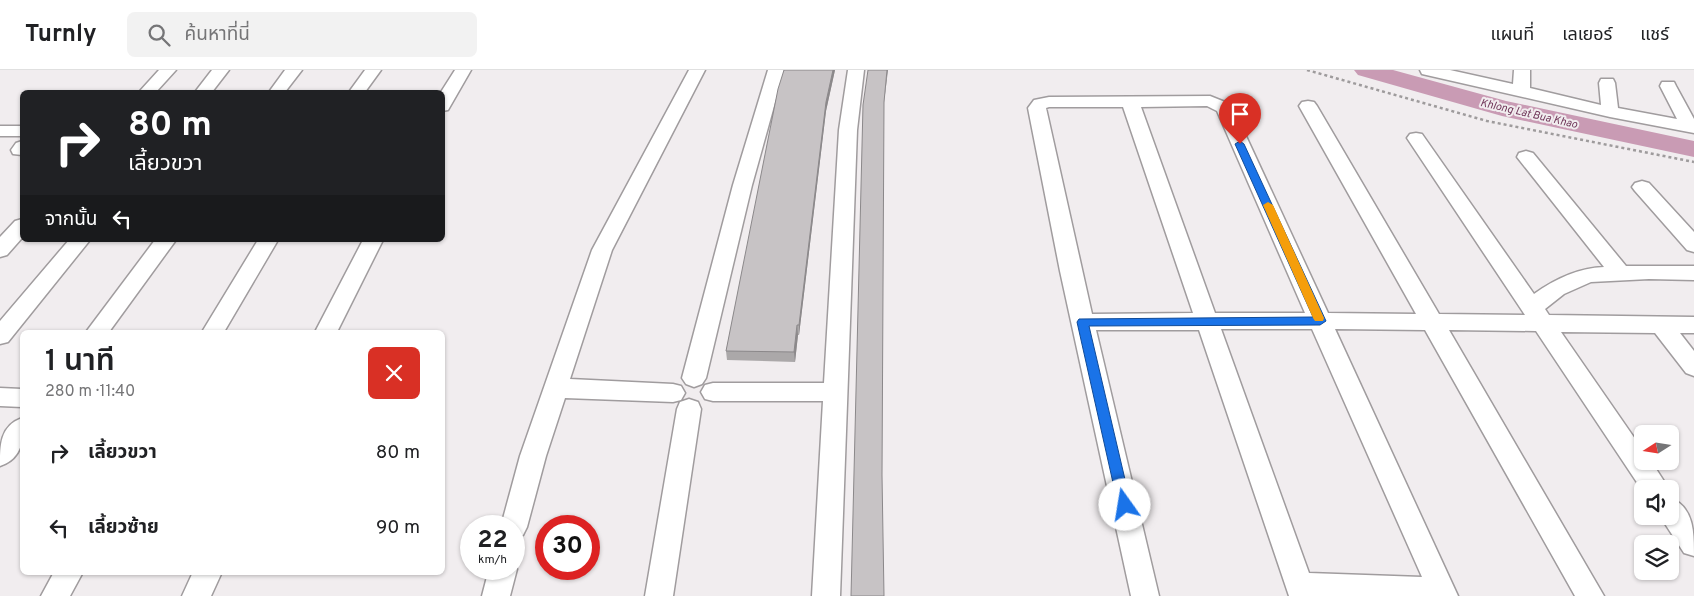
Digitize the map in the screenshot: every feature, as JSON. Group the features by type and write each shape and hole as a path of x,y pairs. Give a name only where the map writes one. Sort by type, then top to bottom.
{"street":[{"path":"149,90 168,70"},
{"path":"205,90 221,70"},
{"path":"279,90 294,70"},
{"path":"358,90 373,70"},
{"path":"445,101 463,70"},
{"path":"517,515 533,456 602,250 696,70"},
{"path":"694,378 742,183 776,70"},
{"path":"826,596 848,130 856,70"},
{"path":"1428,70 1610,112 1692,128"},
{"path":"1521,92 1522,70"},
{"path":"1607,83 1610,112"},
{"path":"1668,86 1692,128"},
{"path":"1130,101 1301,590 1443,593 1224,108 1210,101 1130,101 1049,102 1040,104 1037,108 1083,322 1146,596"},
{"path":"1308,106 1590,596"},
{"path":"0,131 20,131"},
{"path":"1416,138 1650,480"},
{"path":"1526,157 1620,274"},
{"path":"1642,187 1694,245"},
{"path":"0,250 20,228"},
{"path":"0,336 78,242"},
{"path":"98,330 164,242"},
{"path":"214,330 267,242"},
{"path":"327,330 372,242"},
{"path":"1537,315 1556,290 1588,275 1649,272 1694,273"},
{"path":"1083,322 1432,322 1537,315 1694,326"},
{"path":"1661,325 1694,367"},
{"path":"556,388 681,401 696,409 708,402 713,392 710,383 700,378 680,382 681,401 660,596"},
{"path":"713,392 835,392"},
{"path":"0,397 20,398"},
{"path":"0,456 20,431"},
{"path":"1679,522 1694,544"},
{"path":"55,596 67,575"},
{"path":"196,596 206,575"},
{"path":"496,596 500,580"}],"path":[{"path":"1307,70 1487,121 1694,162"}],"building":[{"path":"784,70 833,70 826,102 799,325 797,325 794,352 726,351 778,89"},
{"path":"868,70 887,70 884,102 882,475 884,596 851,596 863,105"}],"waterway":[{"name":"Khlong Lat Bua Khao","path":"1366,70 1502,108 1694,149"}],"slow traffic":[{"path":"1268,205 1319,318"}],"route":[{"path":"1125,505 1083,322 1320,321 1240,144"}]}
